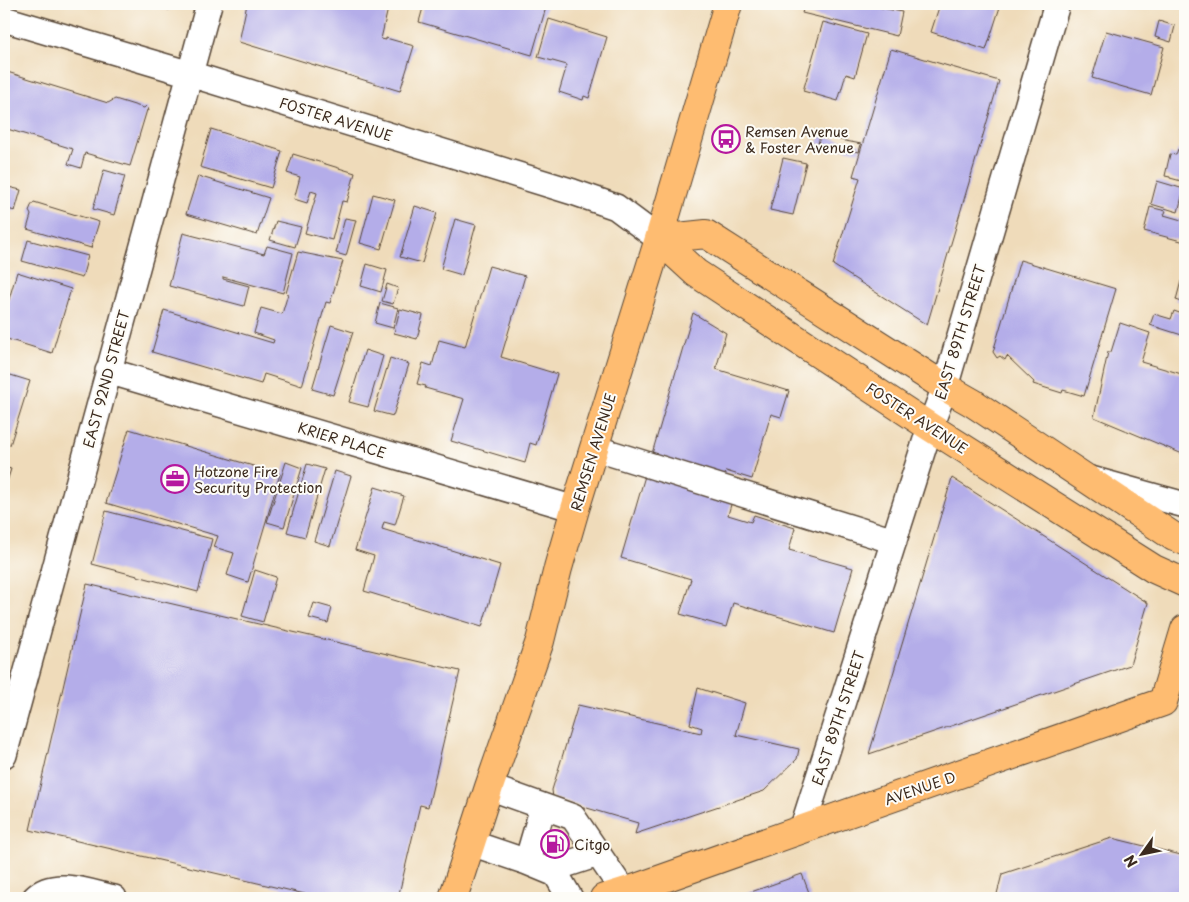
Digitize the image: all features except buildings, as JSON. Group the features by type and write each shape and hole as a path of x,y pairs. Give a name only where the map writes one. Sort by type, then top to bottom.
{"main road":[{"name":"REMSEN AVENUE","path":"453,898 540,641 575,509 659,238 728,4"},
{"path":"659,238 706,234 973,403 1174,537 1185,541"},
{"name":"FOSTER AVENUE","path":"659,238 696,273 930,427 1154,569 1185,583"},
{"name":"AVENUE D","path":"614,895 1163,702 1185,629"}],"street":[{"name":"EAST 92ND STREET","path":"4,755 209,4"},
{"name":"EAST 89TH STREET","path":"802,830 930,427 945,387 1057,4"},
{"name":"FOSTER AVENUE","path":"4,19 190,74 590,198 616,207 659,238"},
{"name":"KRIER PLACE","path":"108,371 575,509"},
{"path":"594,448 894,541"},
{"path":"1082,476 1185,505"},
{"path":"489,787 573,817 598,854 614,895"},
{"path":"538,866 543,807"},
{"path":"471,843 556,874 570,898"},
{"path":"538,866 598,854"},
{"path":"34,898 41,892 60,888 114,898"}],"place":[{"name":"Remsen Avenue & Foster Avenue","path":"726,139"},
{"name":"Hotzone Fire Security Protection","path":"175,479"},
{"name":"Citgo","path":"555,844"}]}
